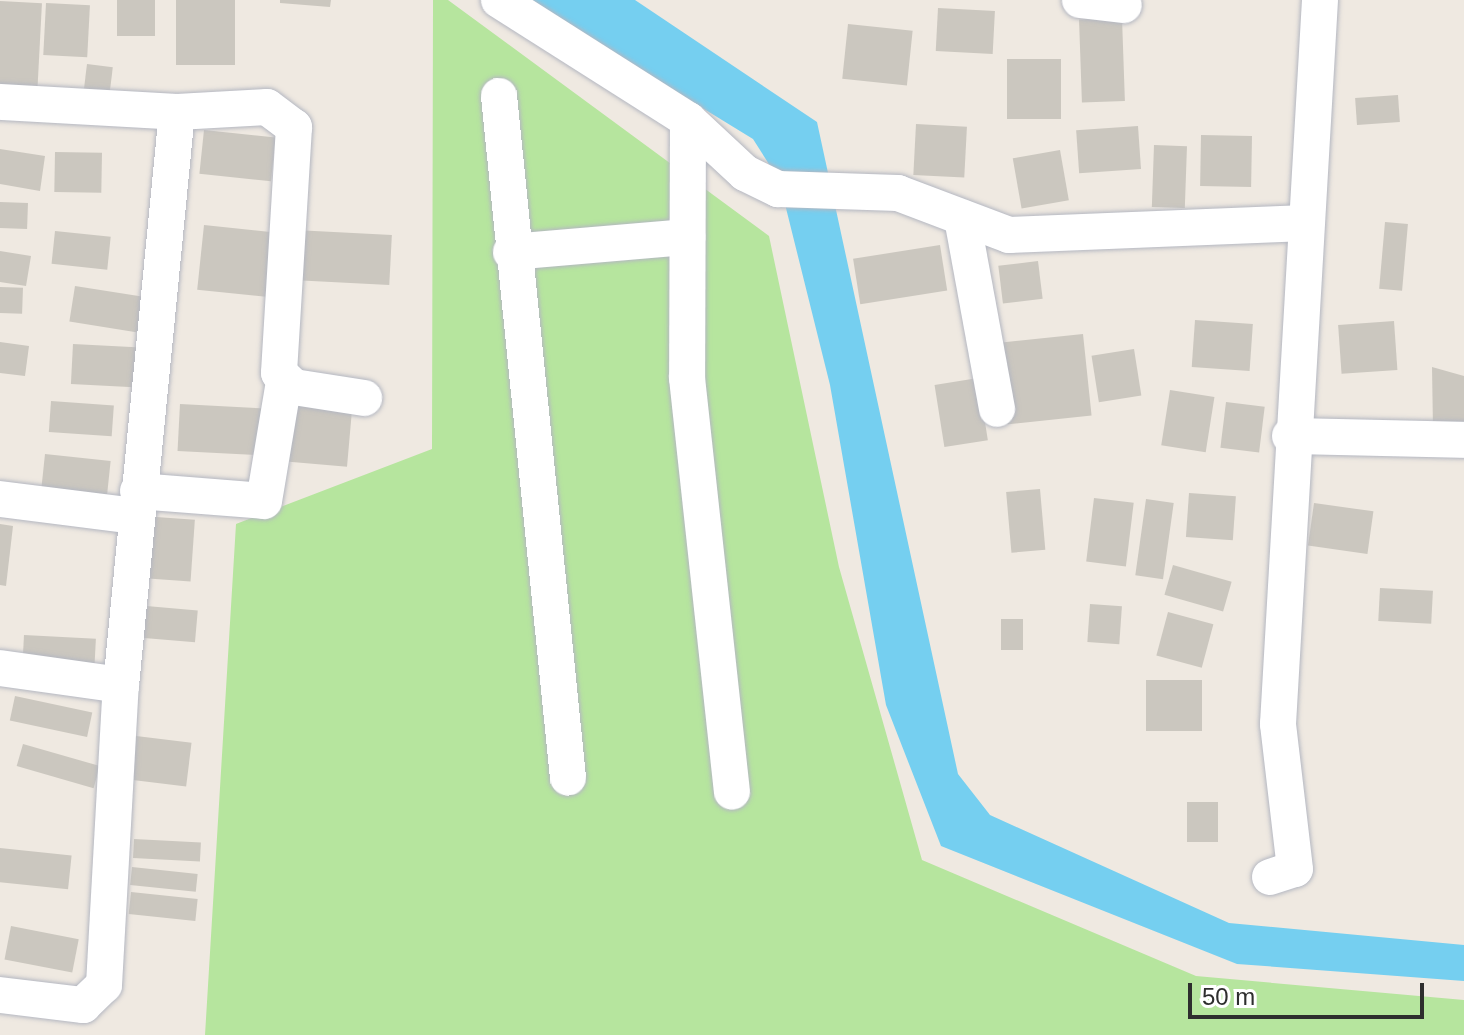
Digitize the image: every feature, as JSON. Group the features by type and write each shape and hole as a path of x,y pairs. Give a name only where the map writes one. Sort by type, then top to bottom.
{"street":[{"path":"499,0 688,120 745,173 778,189 898,193 1009,235 1306,223"},
{"path":"1080,0 1124,5"},
{"path":"1270,877 1295,869 1278,724 1290,436 1320,0"},
{"path":"499,96 511,252 568,778"},
{"path":"0,102 177,112 267,107 294,127 284,381 264,501 136,503 0,499"},
{"path":"0,995 83,1005 104,985 121,685 136,503 156,380 177,112"},
{"path":"688,120 687,378 732,792"},
{"path":"962,218 997,409"},
{"path":"511,252 687,237"},
{"path":"284,381 364,398"},
{"path":"1290,436 1464,440"},
{"path":"0,668 121,685"}],"green space":[{"path":"433,0 448,0 769,236 839,567 922,860 1196,976 1464,1000 1464,1035 205,1035 236,524 432,449"}],"water":[{"path":"526,0 635,0 817,122 958,774 990,815 1229,923 1464,945 1464,981 1237,964 941,846 886,705 830,385 779,180 753,139"}],"building":[{"path":"117,0 155,0 155,36 117,36"},
{"path":"176,0 235,0 235,65 176,65"},
{"path":"280,0 331,0 330,7 280,3"},
{"path":"0,1 42,3 37,95 0,93"},
{"path":"46,3 90,5 87,57 43,55"},
{"path":"938,8 995,11 993,54 936,51"},
{"path":"1122,18 1125,101 1082,102 1079,20"},
{"path":"848,24 913,31 907,85 842,79"},
{"path":"1007,59 1061,59 1061,119 1007,119"},
{"path":"87,64 113,67 108,107 82,104"},
{"path":"1398,95 1400,122 1357,125 1355,98"},
{"path":"916,124 967,127 964,178 913,175"},
{"path":"1138,126 1141,169 1079,173 1076,130"},
{"path":"204,130 276,138 271,181 199,174"},
{"path":"1201,135 1252,136 1251,187 1200,186"},
{"path":"1154,145 1187,146 1185,208 1152,207"},
{"path":"0,149 45,156 40,191 0,184"},
{"path":"1060,150 1069,200 1022,209 1013,158"},
{"path":"55,152 102,153 101,193 54,192"},
{"path":"0,202 28,203 27,229 0,228"},
{"path":"1385,222 1408,224 1402,291 1379,289"},
{"path":"204,225 280,233 273,298 197,290"},
{"path":"295,230 392,235 389,285 292,280"},
{"path":"55,231 111,237 107,270 52,264"},
{"path":"940,245 947,290 860,304 853,259"},
{"path":"0,251 31,256 26,286 0,282"},
{"path":"1038,261 1043,299 1003,304 998,266"},
{"path":"75,286 148,298 142,333 69,322"},
{"path":"0,287 23,288 22,314 0,313"},
{"path":"1195,320 1253,324 1250,371 1192,367"},
{"path":"1394,321 1397,370 1342,374 1338,325"},
{"path":"1083,334 1092,416 999,425 991,344"},
{"path":"0,342 29,346 25,376 0,373"},
{"path":"73,344 141,348 139,388 71,384"},
{"path":"1134,349 1141,395 1099,402 1092,356"},
{"path":"1432,367 1464,376 1464,431 1433,429"},
{"path":"978,378 988,440 944,447 935,385"},
{"path":"1170,390 1214,397 1206,452 1161,445"},
{"path":"295,396 353,401 347,467 289,462"},
{"path":"51,401 114,405 112,436 49,432"},
{"path":"1226,402 1265,407 1259,452 1220,448"},
{"path":"180,404 267,409 264,455 178,451"},
{"path":"45,454 111,461 107,495 41,488"},
{"path":"1040,489 1045,550 1011,553 1006,492"},
{"path":"1189,493 1236,496 1233,540 1186,537"},
{"path":"1094,498 1134,503 1126,566 1086,562"},
{"path":"1146,499 1174,503 1163,579 1135,575"},
{"path":"1314,503 1373,511 1367,554 1308,546"},
{"path":"142,516 195,520 191,582 138,578"},
{"path":"0,524 13,526 6,586 0,585"},
{"path":"1173,565 1232,582 1223,612 1164,595"},
{"path":"1380,588 1433,591 1431,624 1378,621"},
{"path":"1090,604 1122,606 1119,644 1087,642"},
{"path":"135,605 198,610 195,642 132,637"},
{"path":"1168,612 1213,624 1202,668 1156,655"},
{"path":"1001,619 1023,619 1023,650 1001,650"},
{"path":"24,635 96,639 94,674 22,670"},
{"path":"1146,680 1202,680 1202,731 1146,731"},
{"path":"15,696 92,712 87,737 10,720"},
{"path":"128,735 192,743 186,786 123,779"},
{"path":"23,744 100,766 94,788 17,766"},
{"path":"1187,802 1218,802 1218,842 1187,842"},
{"path":"134,839 201,843 200,861 133,858"},
{"path":"0,848 72,856 68,889 0,882"},
{"path":"132,867 198,874 196,892 130,885"},
{"path":"131,892 198,899 195,921 129,914"},
{"path":"11,926 79,939 72,973 5,959"}]}
